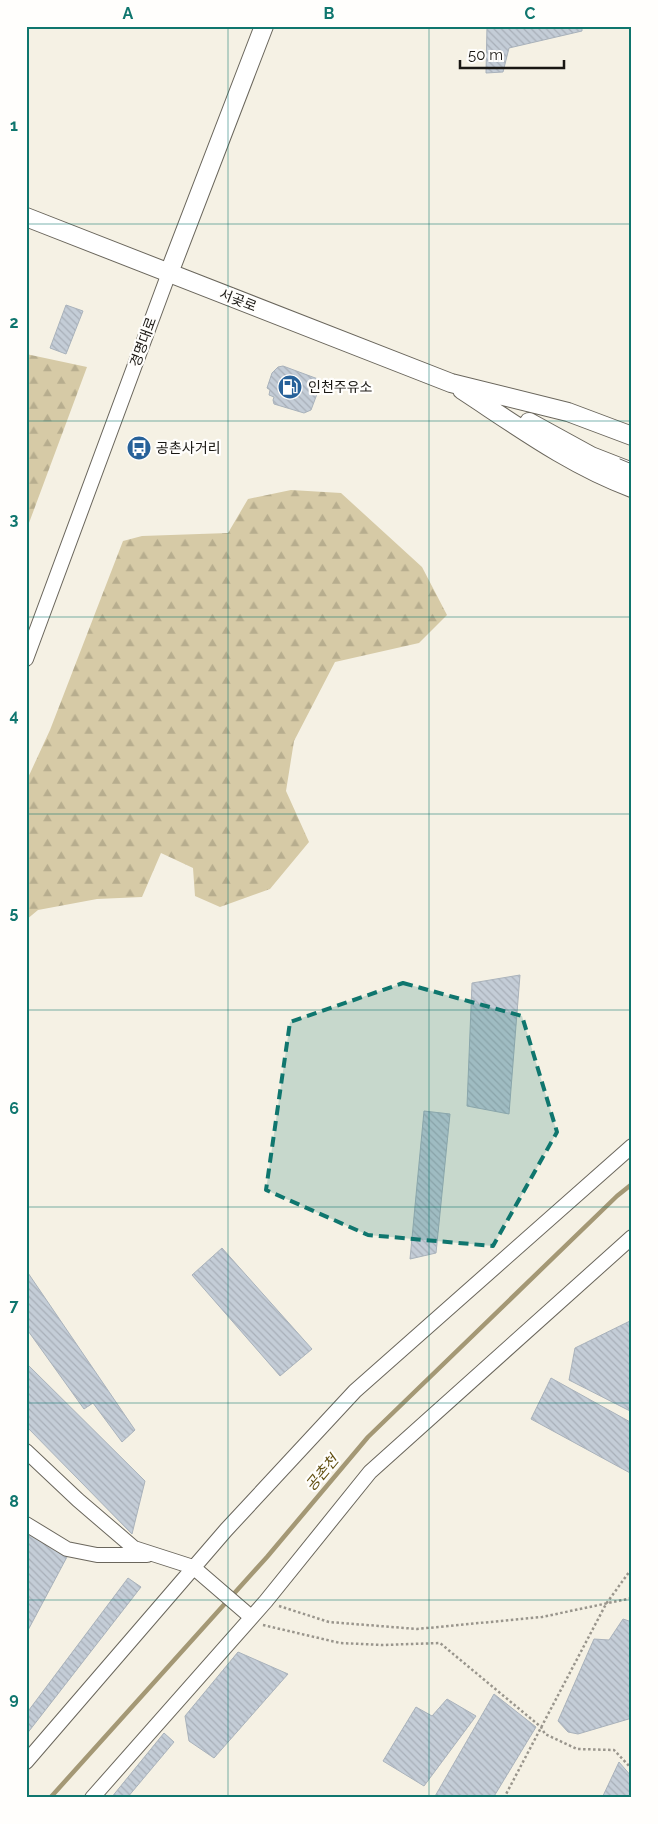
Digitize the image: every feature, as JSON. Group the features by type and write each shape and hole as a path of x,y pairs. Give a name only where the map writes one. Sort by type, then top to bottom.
{"main road":[{"name":"경명대로","path":"169,273 264,26"},
{"name":"서곶로","path":"26,217 451,383 568,412 632,436"},
{"name":"서곶로","path":"451,383 551,449 605,478 632,488"},
{"name":"서곶로","path":"470,388 592,456 632,472"}],"street":[{"name":"경명대로","path":"26,659 169,273"},
{"path":"26,1762 196,1570 232,1522 355,1391 632,1146"},
{"path":"92,1798 248,1614 266,1602 370,1472 632,1237"},
{"path":"26,1451 78,1500 134,1548 196,1570 248,1614"},
{"path":"26,1524 67,1549 97,1555 155,1554"}],"path":[{"path":"504,1798 606,1604 632,1568"},
{"path":"266,1602 329,1622 417,1628 542,1616 632,1598"},
{"path":"248,1614 260,1624 340,1643 383,1645 440,1642 541,1727 546,1734 578,1749 614,1750 632,1769"}],"highlighted area":[{"path":"403,983 522,1016 557,1132 493,1246 368,1235 266,1190 290,1022"}],"green space":[{"path":"26,354 87,367 26,531"},
{"path":"291,490 341,493 422,567 447,615 419,643 335,662 294,741 286,791 309,842 270,889 220,907 195,896 193,868 161,853 142,897 97,899 38,910 26,920 26,782 50,730 123,541 142,536 228,533 248,499"}],"building":[{"path":"487,26 582,26 582,31 509,48 503,72 486,73"},
{"path":"66,305 83,311 66,354 50,348"},
{"path":"283,366 318,379 320,386 311,410 304,413 274,404 274,397 269,395 270,390 267,388 272,373 278,367"},
{"path":"520,975 509,1114 467,1106 472,983"},
{"path":"424,1111 450,1114 436,1253 410,1259"},
{"path":"222,1248 312,1349 280,1376 192,1275"},
{"path":"26,1270 135,1430 122,1442 93,1403 84,1409 26,1328"},
{"path":"632,1320 632,1412 569,1380 575,1348"},
{"path":"26,1363 145,1481 132,1534 26,1426"},
{"path":"551,1378 632,1423 632,1474 531,1419"},
{"path":"26,1529 68,1555 26,1634"},
{"path":"128,1578 141,1587 26,1735 26,1714"},
{"path":"623,1619 632,1622 632,1718 578,1734 568,1732 558,1721 594,1639 609,1640"},
{"path":"238,1652 288,1674 214,1758 189,1741 185,1716"},
{"path":"494,1694 536,1727 493,1798 434,1798"},
{"path":"447,1699 476,1716 424,1786 383,1761 416,1707 432,1716"},
{"path":"164,1733 174,1742 127,1798 111,1798"},
{"path":"619,1762 632,1777 632,1798 602,1798"}],"waterway":[{"name":"공촌천","path":"50,1798 267,1557 368,1437 617,1196 632,1184"}],"tram line":[{"path":"620,459 632,464"}],"place":[{"name":"인천주유소","path":"290,387"},
{"name":"공촌사거리","path":"139,448"}]}
